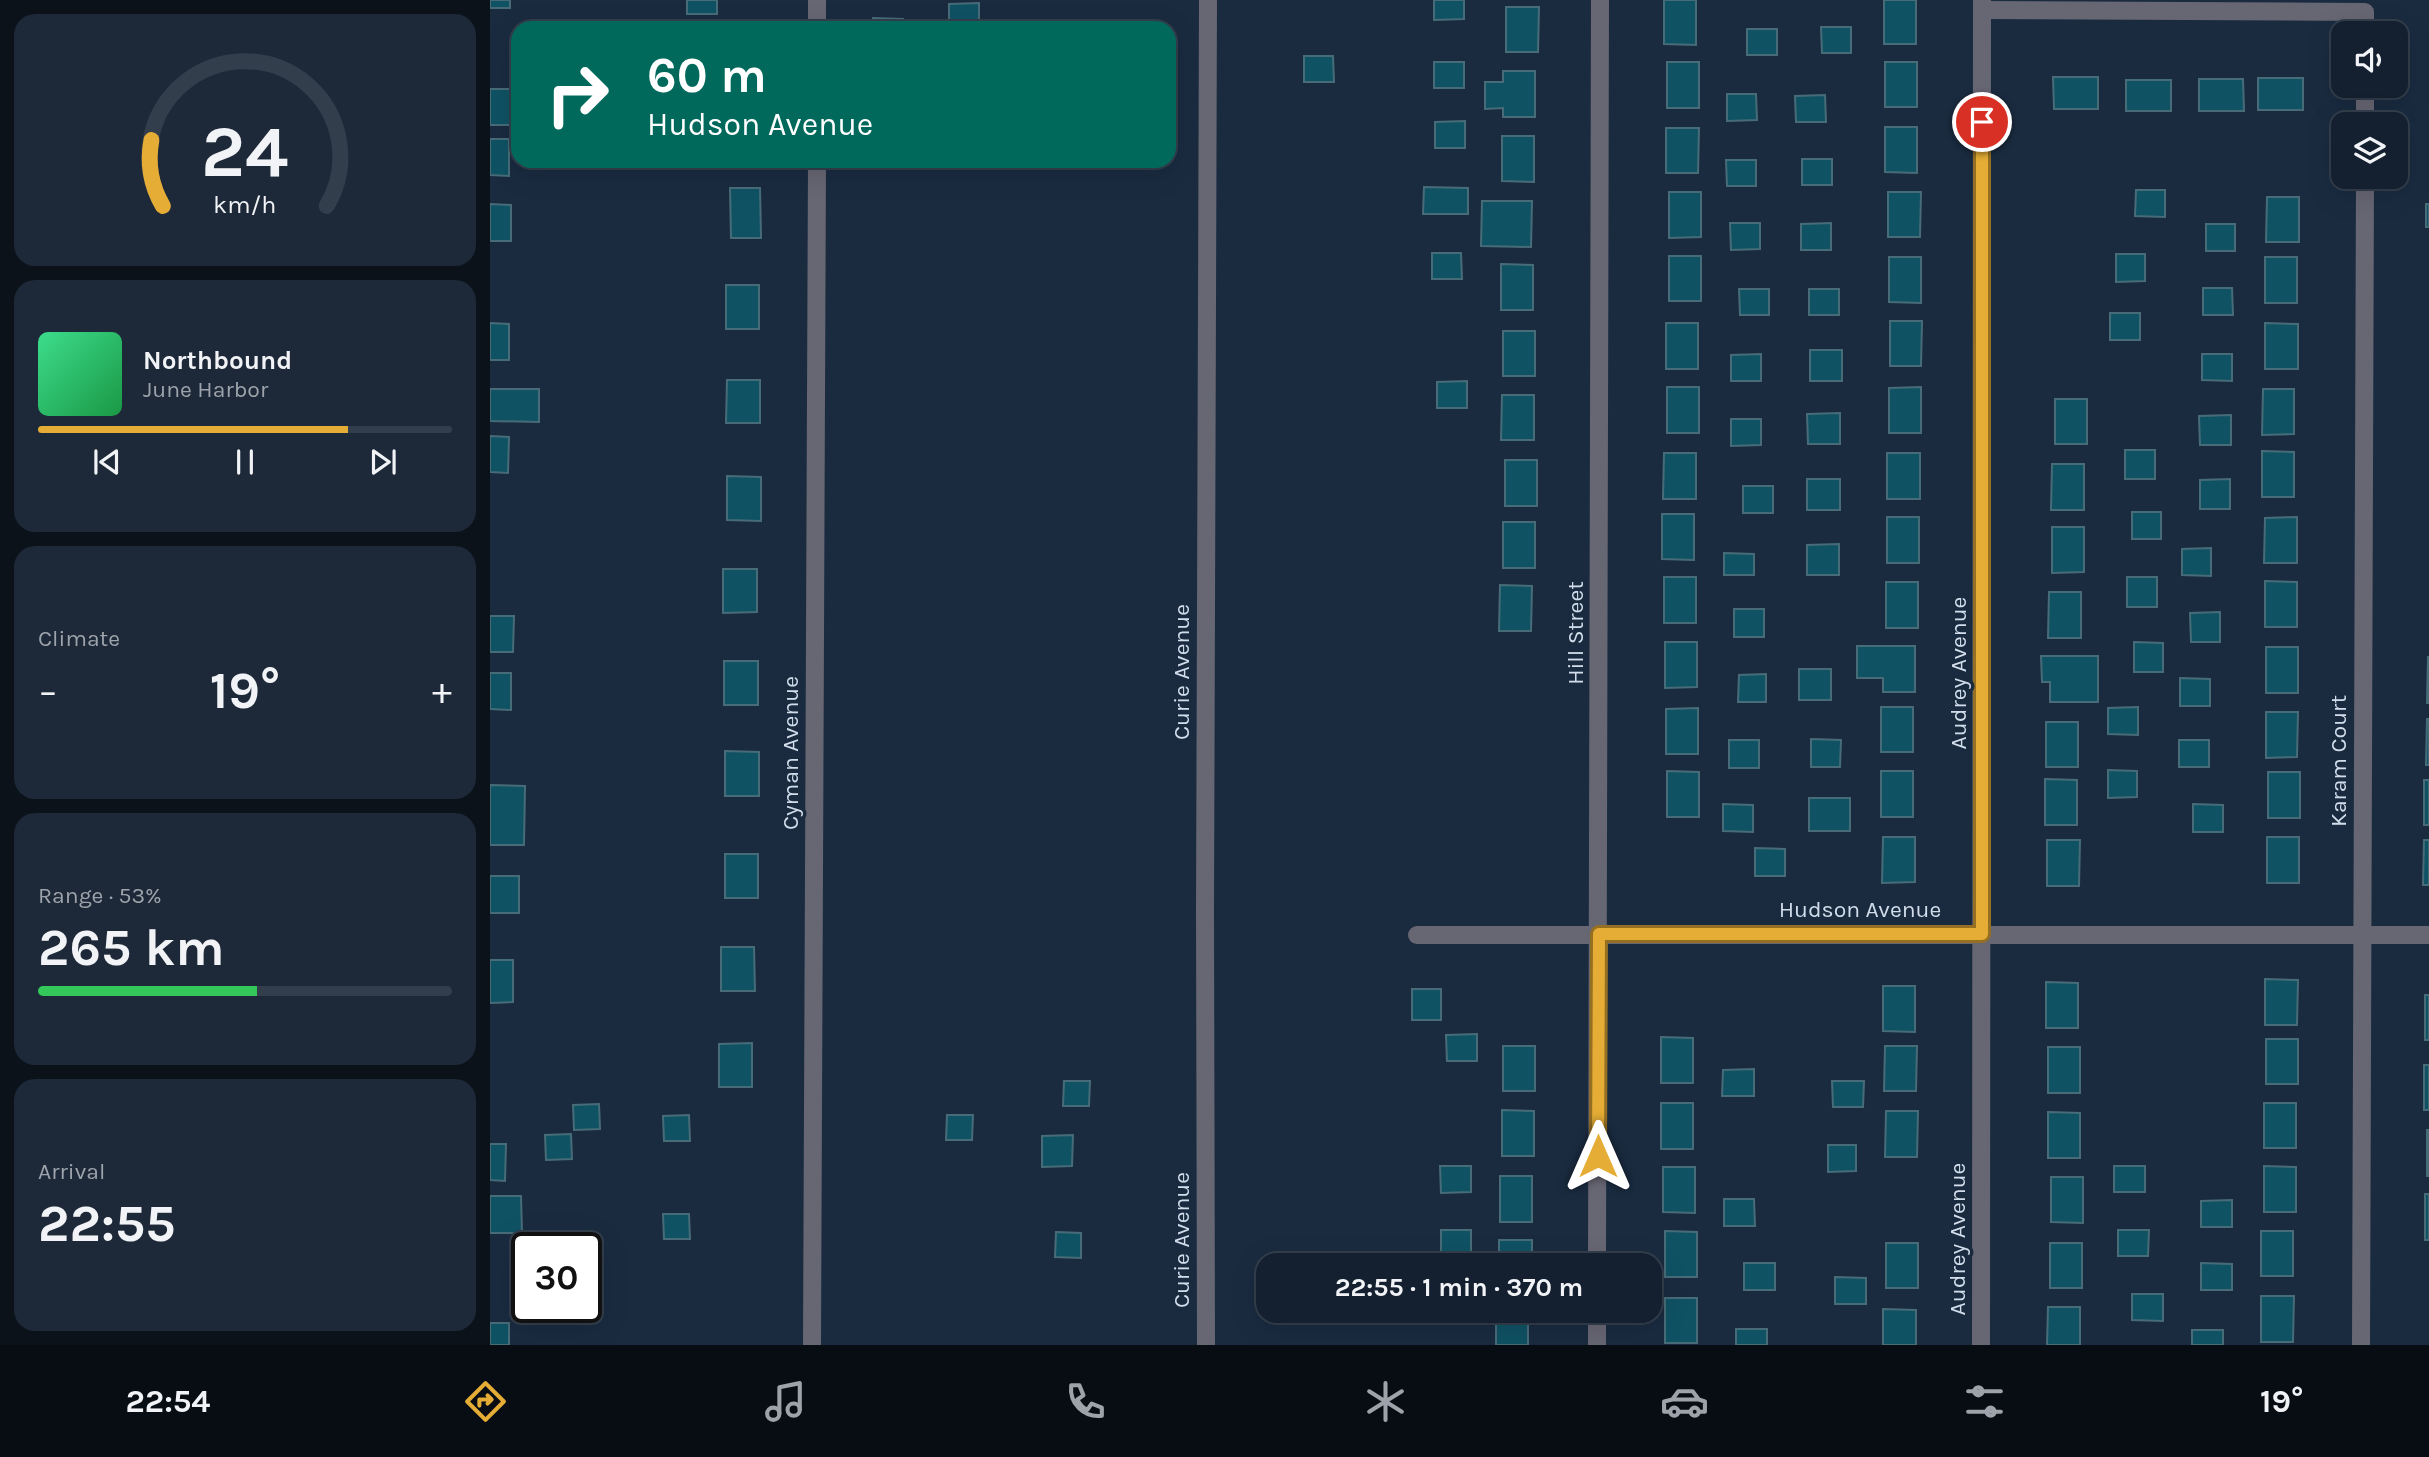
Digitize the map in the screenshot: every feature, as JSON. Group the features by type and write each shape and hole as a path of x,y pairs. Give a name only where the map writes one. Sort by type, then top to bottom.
{"street":[{"path":"817,0 817,21"},
{"name":"Curie Avenue","path":"1206,1345 1208,0"},
{"name":"Hill Street","path":"1597,1253 1600,0"},
{"path":"1982,5 2365,12 2365,21"},
{"name":"Audrey Avenue","path":"1981,1345 1982,5"},
{"name":"Cyman Avenue","path":"812,1345 817,168"},
{"name":"Karam Court","path":"2361,1345 2365,189"},
{"name":"Hudson Avenue","path":"1417,935 2429,935"},
{"path":"1597,1323 1597,1345"}],"building":[{"path":"490,0 510,0 510,8 490,8"},
{"path":"687,0 717,0 717,14 687,14"},
{"path":"1434,0 1464,0 1464,19 1434,20"},
{"path":"1664,0 1696,0 1696,45 1664,44"},
{"path":"1884,0 1916,0 1916,44 1884,44"},
{"path":"979,3 979,21 949,21 949,4"},
{"path":"1506,7 1539,7 1538,52 1506,52"},
{"path":"873,18 903,19 903,21 873,21"},
{"path":"737,20 768,20 768,21"},
{"path":"1821,27 1851,27 1851,53 1822,53"},
{"path":"1747,29 1777,29 1777,55 1747,55"},
{"path":"1304,56 1333,56 1334,82 1304,82"},
{"path":"1434,62 1464,62 1464,88 1434,88"},
{"path":"1667,62 1699,62 1699,108 1667,108"},
{"path":"1885,62 1917,62 1917,107 1885,107"},
{"path":"1503,71 1535,71 1535,117 1503,117 1503,108 1485,109 1485,82 1503,82"},
{"path":"2053,77 2098,77 2098,109 2054,109"},
{"path":"2258,78 2303,78 2303,110 2258,110"},
{"path":"2199,79 2243,79 2244,111 2199,111"},
{"path":"2126,80 2171,80 2171,111 2126,111"},
{"path":"490,89 511,89 511,125 490,125"},
{"path":"1727,94 1756,94 1757,120 1727,121"},
{"path":"1825,95 1826,122 1796,122 1795,96"},
{"path":"1465,121 1465,148 1435,148 1435,122"},
{"path":"1885,127 1917,127 1917,173 1885,172"},
{"path":"1666,128 1699,128 1698,173 1666,173"},
{"path":"1502,136 1534,136 1534,182 1502,181"},
{"path":"490,139 509,139 509,176 490,175"},
{"path":"1802,159 1832,159 1832,185 1802,185"},
{"path":"1726,160 1756,160 1756,186 1727,186"},
{"path":"1424,187 1468,188 1468,214 1423,214"},
{"path":"730,188 760,188 761,238 731,238"},
{"path":"2136,190 2165,190 2165,217 2135,216"},
{"path":"1669,192 1701,192 1701,237 1669,238"},
{"path":"1888,192 1921,192 1920,237 1888,237"},
{"path":"2267,197 2299,197 2299,242 2266,242"},
{"path":"1482,201 1532,201 1531,247 1481,246"},
{"path":"490,204 511,205 511,241 490,241"},
{"path":"2426,204 2429,204 2429,227 2426,227"},
{"path":"1730,223 1760,223 1760,249 1731,250"},
{"path":"1831,223 1831,250 1801,250 1801,224"},
{"path":"2206,224 2235,224 2235,251 2206,251"},
{"path":"1432,253 1461,253 1462,279 1432,279"},
{"path":"2116,254 2145,254 2145,281 2116,282"},
{"path":"1669,256 1701,256 1701,301 1669,301"},
{"path":"1889,257 1921,257 1921,303 1889,302"},
{"path":"2265,257 2297,257 2297,303 2265,303"},
{"path":"1501,264 1533,265 1533,310 1501,310"},
{"path":"726,285 759,285 759,329 726,329"},
{"path":"2203,288 2232,288 2233,315 2203,315"},
{"path":"1739,289 1769,289 1769,315 1740,315"},
{"path":"1809,289 1839,289 1839,315 1809,315"},
{"path":"2110,313 2140,313 2140,340 2110,340"},
{"path":"1890,321 1922,321 1921,366 1890,366"},
{"path":"490,323 509,324 509,360 490,360"},
{"path":"1666,323 1698,323 1698,369 1666,369"},
{"path":"2265,323 2298,324 2298,369 2265,369"},
{"path":"1503,331 1535,331 1535,376 1503,376"},
{"path":"1810,350 1842,350 1842,381 1810,381"},
{"path":"1761,354 1761,381 1731,381 1731,355"},
{"path":"2202,354 2232,354 2232,381 2202,380"},
{"path":"727,380 760,380 760,423 726,423"},
{"path":"1467,381 1467,408 1437,408 1437,382"},
{"path":"1667,387 1699,387 1699,433 1667,433"},
{"path":"1921,387 1921,433 1889,433 1889,388"},
{"path":"490,389 539,389 539,422 490,421"},
{"path":"2263,389 2294,389 2294,434 2262,435"},
{"path":"1502,395 1534,395 1534,440 1501,440"},
{"path":"2055,399 2087,399 2087,444 2055,444"},
{"path":"1840,413 1840,444 1808,444 1807,414"},
{"path":"2231,415 2231,445 2200,445 2199,416"},
{"path":"1731,419 1761,419 1761,445 1731,446"},
{"path":"490,436 509,437 508,473 490,472"},
{"path":"2125,450 2155,450 2155,479 2125,479"},
{"path":"2262,451 2294,452 2294,497 2262,497"},
{"path":"1664,453 1696,453 1696,499 1663,499"},
{"path":"1887,453 1920,453 1920,499 1887,499"},
{"path":"1505,460 1537,460 1537,506 1505,506"},
{"path":"2052,464 2084,464 2084,510 2051,510"},
{"path":"727,476 761,477 761,521 727,520"},
{"path":"1807,479 1840,479 1840,510 1807,510"},
{"path":"2230,479 2230,509 2200,509 2200,480"},
{"path":"1743,486 1773,486 1773,513 1743,513"},
{"path":"2132,512 2161,512 2161,539 2132,539"},
{"path":"1662,514 1694,514 1694,560 1662,559"},
{"path":"1887,517 1919,517 1919,563 1887,563"},
{"path":"2297,517 2297,563 2264,563 2265,518"},
{"path":"1503,522 1535,522 1535,568 1503,568"},
{"path":"2052,527 2084,527 2084,572 2052,573"},
{"path":"1839,544 1839,575 1807,575 1807,545"},
{"path":"2211,548 2211,576 2182,575 2182,549"},
{"path":"1724,553 1754,554 1754,575 1724,575"},
{"path":"723,569 757,569 757,612 723,613"},
{"path":"1664,577 1696,577 1696,623 1664,623"},
{"path":"2127,577 2157,577 2157,607 2127,607"},
{"path":"2265,581 2297,582 2297,627 2265,627"},
{"path":"1886,582 1918,582 1918,628 1886,628"},
{"path":"1500,585 1532,586 1531,631 1499,631"},
{"path":"2049,592 2081,592 2081,638 2048,638"},
{"path":"1734,609 1764,609 1764,637 1734,637"},
{"path":"2220,612 2220,642 2191,642 2190,613"},
{"path":"490,616 514,616 513,652 490,652"},
{"path":"1665,642 1697,642 1697,687 1665,688"},
{"path":"2134,642 2163,643 2163,672 2134,672"},
{"path":"1857,646 1915,646 1915,692 1883,692 1883,678 1857,678"},
{"path":"2266,647 2298,647 2298,693 2266,693"},
{"path":"2041,656 2098,656 2098,702 2050,702 2050,682 2042,682"},
{"path":"2428,657 2429,703 2427,703"},
{"path":"724,661 758,661 758,705 724,705"},
{"path":"1799,669 1831,669 1831,700 1799,700"},
{"path":"490,673 511,673 511,710 490,709"},
{"path":"1766,674 1766,702 1738,702 1739,675"},
{"path":"2180,678 2210,679 2210,706 2180,706"},
{"path":"1881,707 1913,707 1913,752 1881,752"},
{"path":"2138,707 2138,735 2108,734 2108,708"},
{"path":"1698,708 1698,754 1666,754 1666,709"},
{"path":"2266,712 2298,712 2297,757 2266,758"},
{"path":"2429,719 2429,765 2426,765"},
{"path":"2046,722 2078,722 2078,767 2046,767"},
{"path":"1811,739 1841,740 1840,767 1811,767"},
{"path":"1729,740 1759,740 1759,768 1729,768"},
{"path":"2179,740 2209,740 2209,767 2179,767"},
{"path":"725,751 759,752 759,796 725,796"},
{"path":"2108,770 2137,771 2137,797 2108,798"},
{"path":"1667,771 1699,772 1699,817 1667,817"},
{"path":"1881,771 1913,771 1913,817 1881,817"},
{"path":"2268,772 2300,772 2300,818 2268,818"},
{"path":"2045,779 2077,780 2077,825 2045,825"},
{"path":"2424,780 2429,780 2429,825 2424,825"},
{"path":"490,785 525,786 524,845 490,845"},
{"path":"1809,798 1850,798 1850,831 1809,831"},
{"path":"1723,804 1753,805 1753,832 1723,831"},
{"path":"2193,804 2223,805 2223,832 2193,832"},
{"path":"1883,837 1915,837 1915,882 1882,883"},
{"path":"2267,837 2299,837 2299,883 2267,883"},
{"path":"2047,840 2080,840 2079,886 2047,886"},
{"path":"2424,840 2429,840 2429,885 2423,885"},
{"path":"1755,848 1785,849 1785,876 1755,876"},
{"path":"725,854 758,854 758,898 725,898"},
{"path":"490,876 519,876 519,913 490,913"},
{"path":"721,947 754,947 755,991 721,991"},
{"path":"490,960 513,960 513,1002 490,1003"},
{"path":"2265,979 2298,980 2297,1025 2265,1025"},
{"path":"2046,982 2078,983 2078,1028 2046,1028"},
{"path":"1883,986 1915,986 1915,1032 1883,1031"},
{"path":"1412,989 1441,989 1441,1020 1412,1020"},
{"path":"2425,995 2429,995 2429,1040 2425,1040"},
{"path":"1477,1034 1477,1061 1447,1061 1446,1035"},
{"path":"1661,1037 1693,1038 1693,1083 1661,1083"},
{"path":"2266,1039 2298,1039 2298,1084 2266,1084"},
{"path":"752,1043 752,1087 719,1087 719,1044"},
{"path":"1503,1046 1535,1046 1535,1091 1503,1091"},
{"path":"1885,1046 1917,1046 1916,1091 1884,1091"},
{"path":"2048,1047 2080,1047 2080,1093 2048,1093"},
{"path":"2424,1065 2429,1065 2429,1110 2424,1110"},
{"path":"1754,1069 1754,1096 1722,1096 1723,1070"},
{"path":"1064,1081 1090,1081 1089,1106 1063,1106"},
{"path":"1832,1081 1864,1081 1863,1107 1833,1107"},
{"path":"1661,1103 1693,1103 1693,1149 1661,1149"},
{"path":"2264,1103 2296,1103 2296,1148 2264,1148"},
{"path":"599,1104 600,1129 574,1130 573,1105"},
{"path":"1502,1110 1534,1111 1534,1156 1502,1156"},
{"path":"1886,1111 1918,1111 1917,1157 1885,1157"},
{"path":"2048,1112 2080,1113 2080,1158 2048,1158"},
{"path":"689,1115 690,1141 664,1141 663,1116"},
{"path":"947,1115 973,1115 972,1140 946,1140"},
{"path":"2429,1130 2429,1176 2427,1176"},
{"path":"571,1134 572,1159 546,1160 545,1135"},
{"path":"1073,1135 1072,1166 1042,1167 1042,1136"},
{"path":"490,1144 506,1144 505,1181 490,1180"},
{"path":"1828,1145 1856,1145 1856,1171 1828,1172"},
{"path":"1440,1166 1471,1166 1471,1192 1441,1193"},
{"path":"2114,1166 2145,1166 2145,1192 2114,1192"},
{"path":"2264,1166 2296,1167 2296,1212 2264,1212"},
{"path":"1663,1167 1695,1167 1695,1213 1663,1212"},
{"path":"1500,1176 1532,1176 1532,1222 1500,1222"},
{"path":"2051,1177 2083,1177 2083,1223 2051,1222"},
{"path":"2425,1194 2429,1194 2429,1240 2425,1240"},
{"path":"490,1196 521,1196 522,1232 490,1233"},
{"path":"1724,1199 1754,1199 1755,1226 1724,1226"},
{"path":"2232,1200 2232,1227 2201,1227 2201,1201"},
{"path":"663,1214 689,1214 690,1239 664,1239"},
{"path":"1441,1230 1471,1230 1471,1253 1441,1253"},
{"path":"2118,1230 2149,1230 2148,1256 2118,1256"},
{"path":"1665,1231 1697,1232 1697,1277 1665,1277"},
{"path":"2261,1231 2293,1231 2293,1276 2261,1276"},
{"path":"1056,1232 1081,1233 1081,1258 1055,1257"},
{"path":"1499,1240 1532,1240 1532,1253 1499,1253"},
{"path":"1886,1243 1918,1243 1918,1288 1886,1288"},
{"path":"2050,1243 2082,1243 2082,1288 2050,1288"},
{"path":"1744,1263 1775,1263 1775,1290 1744,1290"},
{"path":"2201,1263 2232,1264 2232,1290 2201,1290"},
{"path":"1835,1277 1866,1278 1866,1304 1835,1304"},
{"path":"2132,1294 2163,1294 2163,1321 2132,1320"},
{"path":"2261,1296 2294,1296 2293,1342 2261,1342"},
{"path":"1665,1298 1697,1298 1697,1343 1665,1343"},
{"path":"2048,1307 2080,1307 2080,1345 2047,1345"},
{"path":"1883,1309 1916,1310 1916,1345 1883,1345"},
{"path":"490,1323 509,1323 509,1345 490,1345"},
{"path":"1496,1323 1528,1323 1528,1345 1496,1345"},
{"path":"1736,1329 1767,1329 1767,1345 1736,1345"},
{"path":"2192,1330 2223,1330 2223,1345 2192,1345"}],"route":[{"path":"1598,1156 1599,934 1982,934 1982,122"}]}
